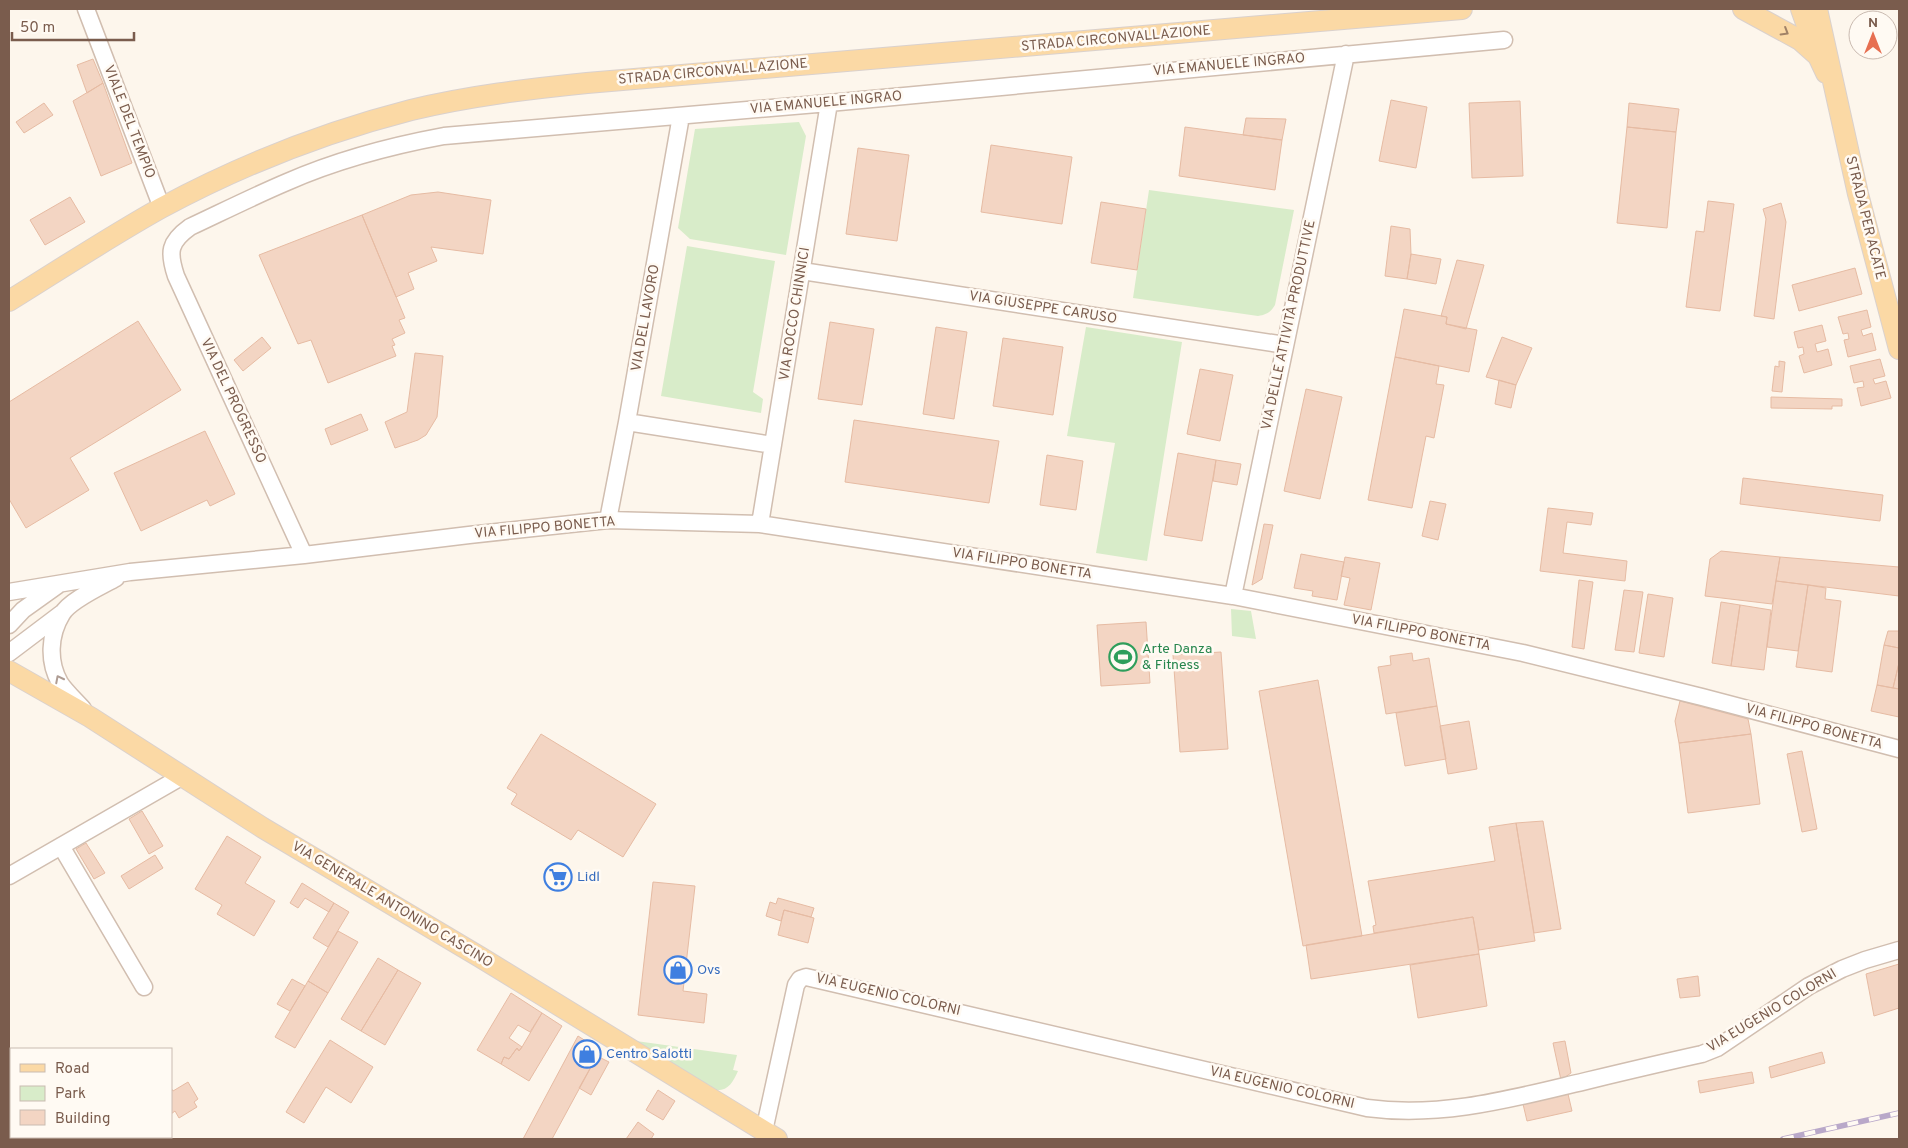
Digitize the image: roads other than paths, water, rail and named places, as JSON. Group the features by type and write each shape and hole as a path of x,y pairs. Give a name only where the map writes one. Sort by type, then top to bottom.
{"main road":[{"name":"STRADA CIRCONVALLAZIONE","path":"9,301 162,208 267,158 334,133 411,110 469,98 526,89 1462,9"},
{"path":"1742,9 1800,40 1818,56"},
{"path":"1801,9 1818,56 1833,86"},
{"path":"1817,9 1824,34 1833,86"},
{"path":"1824,34 1829,9"},
{"name":"STRADA PER ACATE","path":"1833,86 1858,194 1899,349"},
{"name":"VIA GENERALE ANTONINO CASCINO","path":"9,671 90,717 263,828 488,962 770,1135"}],"street":[{"name":"VIALE DEL TEMPIO","path":"86,9 162,208"},
{"name":"VIA EMANUELE INGRAO","path":"172,245 177,237 190,227 287,181 397,144 444,136 829,103 1504,40"},
{"name":"VIA DELLE ATTIVITÀ PRODUTTIVE","path":"1233,596 1346,54"},
{"name":"VIA ROCCO CHINNICI","path":"760,524 829,103"},
{"name":"VIA DEL LAVORO","path":"608,520 681,116"},
{"name":"VIA DEL PROGRESSO","path":"172,245 172,263 176,276 304,555"},
{"name":"VIA GIUSEPPE CARUSO","path":"802,271 1285,345"},
{"path":"627,422 773,445"},
{"name":"VIA FILIPPO BONETTA","path":"9,592 130,572 304,555 608,520 760,524 1233,596 1523,653 1702,697 1899,749"},
{"path":"9,653 85,594 130,572"},
{"path":"9,625 23,610 62,582"},
{"path":"62,613 52,640 52,663 61,684 90,717"},
{"path":"9,876 181,777"},
{"path":"61,846 144,987"},
{"name":"VIA EUGENIO COLORNI","path":"770,1135 796,985 800,979 806,977 1367,1108 1413,1112 1450,1110 1496,1102 1702,1054 1717,1048 1809,986 1850,966 1899,950"}],"railway":[{"path":"1783,1139 1899,1113"}],"place":[{"name":"Arte Danza & Fitness","path":"1123,657"},
{"name":"Lidl","path":"558,877"},
{"name":"Ovs","path":"678,970"},
{"name":"Centro Salotti","path":"587,1054"}]}
